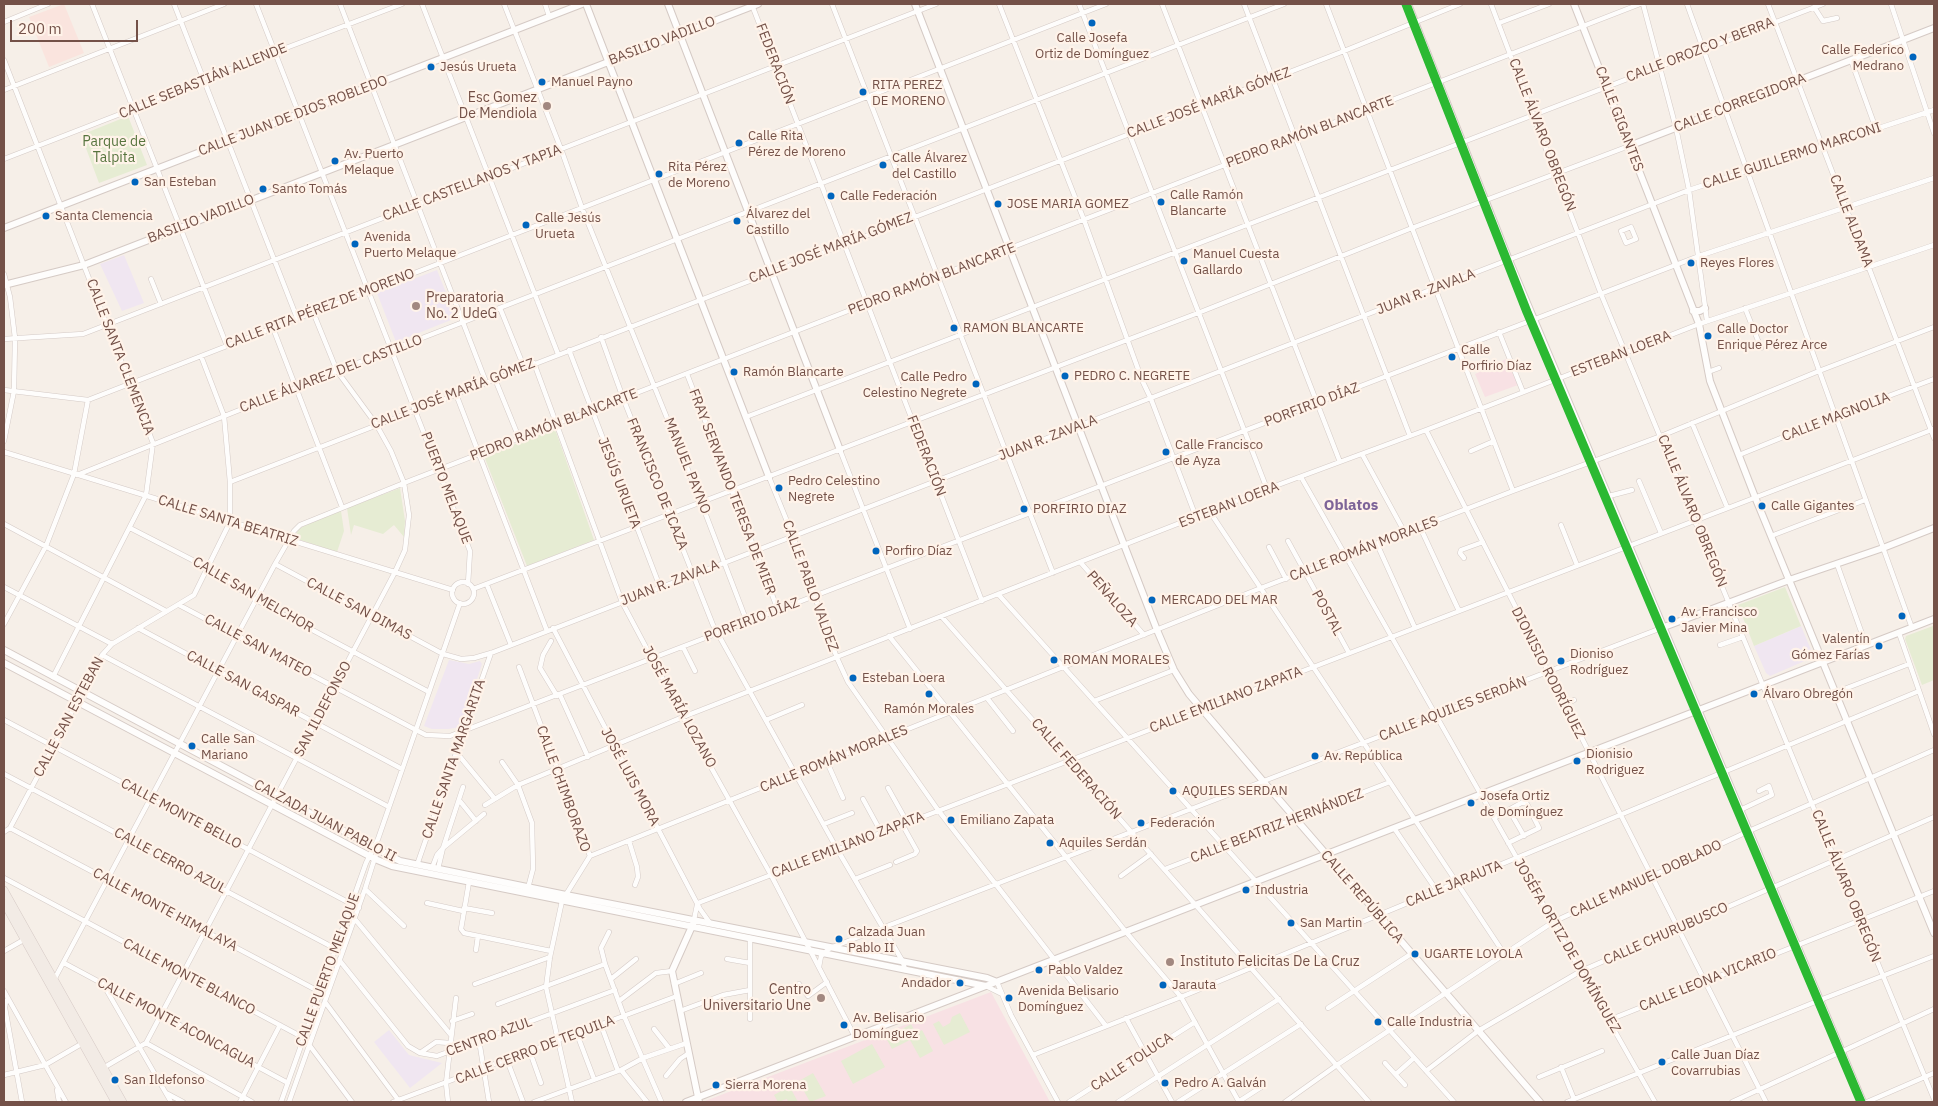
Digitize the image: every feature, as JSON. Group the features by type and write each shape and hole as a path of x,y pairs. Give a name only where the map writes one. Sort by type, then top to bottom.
{"main road":[{"name":"CALLE JUAN DE DIOS ROBLEDO","path":"4,228 582,4"},
{"name":"CALLE PABLO VALDEZ","path":"586,4 769,477"},
{"path":"668,4 840,450"},
{"path":"1408,4 1484,201 1863,1102"},
{"name":"CALLE GIGANTES","path":"1574,4 1699,324 1708,372 1755,497 1934,933"},
{"name":"BASILIO VADILLO","path":"5,285 84,265 754,5"},
{"name":"CALLE REPÚBLICA","path":"916,7 1157,630 1183,686 1325,854 1540,1102"},
{"name":"CALLE CORREGIDORA","path":"1629,146 1934,28"},
{"path":"1693,311 1700,311 1705,308"},
{"name":"CALLE AQUILES SERDÁN","path":"1664,628 1729,602 1934,528"},
{"path":"686,1102 699,1100 1055,959 1934,619"},
{"name":"CALZADA JUAN PABLO II","path":"4,650 400,861 435,869 473,881 528,888 564,898"},
{"name":"CALZADA JUAN PABLO II","path":"4,663 372,857 396,867 693,924 811,951 986,986"},
{"path":"4,890 27,938 85,1042 123,1102"},
{"path":"4,903 54,980 115,1102"},
{"path":"693,924 672,972 699,1100"},
{"name":"CALZADA JUAN PABLO II","path":"693,924 711,924 987,978 997,982"}],"street":[{"path":"4,22 48,4"},
{"path":"92,4 227,346"},
{"path":"174,4 298,318"},
{"path":"4,90 224,4"},
{"name":"PUERTO MELAQUE","path":"256,4 276,51 470,551 468,584"},
{"path":"340,4 486,382"},
{"name":"CALLE SEBASTIÁN ALLENDE","path":"4,159 134,109 204,79 402,4"},
{"path":"422,4 558,354"},
{"name":"MANUEL PAYNO","path":"504,4 582,208 702,502 747,622"},
{"path":"545,4 550,16"},
{"path":"832,4 1053,573"},
{"name":"CALLE CASTELLANOS Y TAPIA","path":"4,339 77,335 107,325 775,66 846,38 916,7 936,4"},
{"path":"999,4 1035,100 1084,220 1142,380 1196,517"},
{"path":"1079,4 1267,490"},
{"name":"CALLE RITA PÉREZ DE MORENO","path":"4,390 88,400 582,208 654,178 869,98 940,68 1106,4"},
{"path":"1162,4 1340,462"},
{"path":"1244,4 1410,436"},
{"name":"CALLE ÁLVAREZ DEL CASTILLO","path":"76,474 1284,4"},
{"path":"1326,4 1513,491"},
{"name":"CALLE JOSÉ MARÍA GÓMEZ","path":"230,482 700,298 1344,51 1460,4"},
{"name":"CALLE ÁLVARO OBREGÓN","path":"1491,4 1602,294 1934,1099"},
{"path":"1499,23 1549,4"},
{"path":"1642,4 1676,128 1689,190 1706,321"},
{"name":"PEDRO RAMÓN BLANCARTE","path":"288,540 300,525 404,482 1010,249 1438,81 1642,4"},
{"path":"1687,4 1912,628"},
{"name":"CALLE ALDAMA","path":"1768,4 1897,342 1933,430 1934,438"},
{"name":"CALLE OROZCO Y BERRA","path":"1606,86 1823,4"},
{"path":"1891,4 1934,134"},
{"name":"FEDERACIÓN","path":"754,5 775,66 982,601"},
{"path":"1814,7 1822,20 1837,18"},
{"name":"CALLE SANTA CLEMENCIA","path":"4,60 153,443 146,495 53,677"},
{"path":"1852,60 1876,129"},
{"path":"746,417 1606,86"},
{"name":"CALLE GUILLERMO MARCONI","path":"1652,206 1689,190 1934,110"},
{"path":"473,589 488,585 669,514 1198,313 1412,228 1629,146"},
{"name":"PORFIRIO DÍAZ","path":"416,730 438,737 463,732 1101,487 1534,318 1699,256 1934,178"},
{"name":"JUAN R. ZAVALA","path":"443,654 461,659 491,653 1652,206"},
{"path":"1619,218 1624,229"},
{"name":"ESTEBAN LOERA","path":"485,805 518,785 683,717 1196,517 1706,321 1934,245"},
{"path":"4,274 16,338 14,391 4,441"},
{"path":"151,279 161,304"},
{"path":"500,308 524,367"},
{"path":"1745,308 1761,348"},
{"name":"SAN ILDEFONSO","path":"146,1043 404,556 408,534 409,510 404,482 391,451 376,424 337,371 313,312"},
{"name":"CALLE ROMÁN MORALES","path":"590,856 1261,588 1661,436 1819,371 1934,327"},
{"path":"273,328 342,507"},
{"path":"1499,332 1523,392"},
{"name":"FRANCISCO DE ICAZA","path":"601,337 708,616 837,849 903,962 905,970"},
{"name":"JESÚS URUETA","path":"569,350 660,587"},
{"name":"CALLE SAN ESTEBAN","path":"4,832 10,828 102,655 112,644 194,595 230,522 230,482 224,416 201,356"},
{"name":"JOSÉ MARÍA LOZANO","path":"534,363 622,602 683,717 731,800 855,1037"},
{"path":"1708,372 1719,368"},
{"name":"FRAY SERVANDO TERESA DE MIER","path":"687,374 778,610"},
{"path":"495,378 519,438"},
{"name":"CALLE MAGNOLIA","path":"1739,455 1934,379"},
{"path":"456,394 547,631"},
{"path":"4,624 46,546 76,474 88,400"},
{"path":"1692,423 1727,507"},
{"name":"DIONISIO RODRÍGUEZ","path":"1426,430 1650,877 1766,1102"},
{"name":"CALLE EMILIANO ZAPATA","path":"698,903 1727,507 1933,430"},
{"path":"1471,451 1494,441"},
{"path":"840,450 910,629"},
{"name":"CALLE SANTA BEATRIZ","path":"4,452 453,590"},
{"path":"1362,454 1405,533"},
{"name":"CALLE PABLO VALDEZ","path":"769,477 793,536 837,658 848,682 938,810 1106,1026"},
{"name":"JOSÉFA ORTIZ DE DOMÍNGUEZ","path":"1300,477 1655,1102"},
{"path":"1639,481 1661,533"},
{"path":"1609,496 1632,490"},
{"path":"1771,536 1866,500"},
{"path":"1210,512 1505,955"},
{"path":"4,524 166,611"},
{"path":"1561,525 1578,565"},
{"path":"1420,527 1459,611"},
{"name":"CALLE SAN MELCHOR","path":"130,528 208,568 256,600 429,692"},
{"path":"54,980 288,540"},
{"name":"POSTAL","path":"1288,541 1349,653"},
{"path":"1464,558 1460,553 1461,550 1482,542"},
{"path":"1377,544 1415,628"},
{"path":"1269,547 1286,579"},
{"name":"PEÑALOZA","path":"1081,563 1144,636"},
{"name":"CALLE SAN DIMAS","path":"275,564 443,654"},
{"path":"1837,564 1866,645"},
{"path":"457,584 468,584 473,589 474,593 471,601 468,603 460,603 454,598 453,590 457,584"},
{"path":"488,585 511,645"},
{"path":"4,587 112,644"},
{"path":"998,594 1454,1102"},
{"name":"CALLE PUERTO MELAQUE","path":"281,1102 349,912 375,849 460,603"},
{"name":"CALLE SAN MATEO","path":"179,605 416,730"},
{"name":"CALLE FEDERACIÓN","path":"942,617 1369,1102"},
{"name":"CALLE SAN GASPAR","path":"138,628 402,769"},
{"name":"JOSÉ LUIS MORA","path":"553,628 703,915 711,924"},
{"name":"CALLE AQUILES SERDÁN","path":"823,953 830,948 996,883 1664,628"},
{"path":"1898,633 1934,734"},
{"path":"889,636 1126,932 1181,996 1239,1102 1262,1086"},
{"path":"1720,645 1743,637"},
{"path":"551,641 543,655 540,668 558,696 588,757"},
{"path":"683,647 695,671"},
{"name":"CALLE SANTA MARGARITA","path":"417,865 491,653"},
{"path":"102,655 388,807"},
{"path":"1834,693 1909,664"},
{"name":"CALLE CHIMBORAZO","path":"519,667 590,856 564,898 551,954 546,986 572,1102"},
{"path":"1094,701 1174,670"},
{"name":"CALLE JARAUTA","path":"1033,1055 1251,968 1919,691"},
{"path":"987,698 1013,730"},
{"path":"1564,705 1574,700"},
{"path":"766,720 802,705"},
{"name":"CALLE MONTE BELLO","path":"4,720 359,908"},
{"name":"CALLE MANUEL DOBLADO","path":"1285,1102 1337,1065 1553,922 1749,831 1934,750"},
{"path":"456,752 495,799"},
{"path":"502,762 518,785 533,828 533,869 528,888"},
{"path":"827,762 842,798"},
{"name":"CALLE CERRO AZUL","path":"4,774 336,949"},
{"name":"CALLE BEATRIZ HERNÁNDEZ","path":"1165,869 1390,782"},
{"path":"1740,810 1772,795 1769,786 1759,790"},
{"path":"443,848 463,787"},
{"path":"888,788 917,851 915,854 896,862"},
{"path":"864,799 881,832"},
{"path":"458,800 476,821"},
{"path":"1494,818 1525,802 1539,828 1508,844"},
{"path":"1509,810 1524,836"},
{"path":"650,815 656,812"},
{"path":"824,824 852,812"},
{"path":"435,869 437,855 443,848 484,814"},
{"name":"CALLE CHURUBUSCO","path":"1426,1071 1478,1031 1581,971 1934,817"},
{"name":"CALLE MONTE HIMALAYA","path":"10,828 320,992"},
{"path":"1394,828 1436,891"},
{"path":"629,841 637,867 638,878 635,885"},
{"path":"1121,876 1151,854"},
{"name":"CALLE PUERTO MELAQUE","path":"289,1102 366,889 372,857"},
{"path":"855,879 890,865"},
{"name":"CALLE MONTE BLANCO","path":"4,878 304,1038 352,1102"},
{"path":"473,881 464,909 461,929 464,933 551,954"},
{"path":"366,889 404,926"},
{"name":"CALLE LEONA VICARIO","path":"1609,1020 1934,891"},
{"path":"427,903 492,913"},
{"path":"693,924 698,903"},
{"path":"349,912 451,1035"},
{"path":"609,932 602,948 605,964 624,1016 661,1100"},
{"path":"476,950 478,936"},
{"path":"4,951 27,938"},
{"path":"750,938 750,1019"},
{"path":"819,967 823,953"},
{"path":"475,984 551,954"},
{"path":"1328,1008 1411,954"},
{"path":"1567,1102 1934,956"},
{"path":"611,979 636,958"},
{"path":"727,959 750,963"},
{"path":"340,961 408,1046 420,1053 436,1042 450,1043"},
{"name":"CALLE MONTE ACONCAGUA","path":"64,963 288,1083"},
{"path":"498,1004 605,964"},
{"path":"619,1001 656,973 672,972"},
{"path":"674,984 701,973"},
{"path":"800,984 808,996 827,982"},
{"path":"997,982 1000,993 1058,1102"},
{"path":"103,984 171,1102"},
{"path":"986,986 1000,993"},
{"name":"CENTRO AZUL","path":"420,1053 437,1056 615,990"},
{"path":"680,1011 723,995 750,990"},
{"path":"4,991 66,1102"},
{"name":"CALLE CERRO DE TEQUILA","path":"393,1102 677,996"},
{"path":"448,1102 446,1083 456,998"},
{"path":"8,999 5,1008 22,1102"},
{"path":"1118,1102 1279,1000"},
{"path":"325,1002 399,1101"},
{"path":"1732,1102 1934,1009"},
{"path":"452,1021 472,1014"},
{"path":"1126,1018 1172,1102"},
{"name":"CALLE TOLUCA","path":"1069,1102 1196,1022"},
{"path":"1178,1102 1301,1024"},
{"path":"240,1102 280,1025"},
{"path":"601,1025 620,1071 647,1102"},
{"path":"654,1029 669,1048"},
{"path":"577,1034 594,1079"},
{"path":"479,1040 489,1102"},
{"path":"4,1076 45,1064 85,1042"},
{"path":"103,1068 146,1043 252,1102"},
{"path":"534,1102 620,1071 643,1058 687,1043"},
{"path":"1539,1077 1602,1051"},
{"path":"530,1052 541,1083"},
{"path":"666,1076 680,1059 689,1053"},
{"path":"1396,1074 1414,1058"},
{"path":"507,1060 523,1102"},
{"path":"1385,1063 1405,1085"},
{"path":"1561,1067 1574,1100"},
{"path":"1867,1102 1934,1073"},
{"path":"56,1086 59,1102"},
{"path":"165,1093 183,1102"}],"shaded area":[{"path":"64,4 84,53 49,67 29,17"},
{"path":"124,255 144,303 122,311 100,264"},
{"name":"Preparatoria No. 2 UdeG","path":"437,270 456,318 396,342 377,293"},
{"path":"1506,359 1518,385 1485,397 1475,374"},
{"path":"1801,626 1814,657 1770,676 1766,673 1754,646"},
{"path":"449,660 469,664 480,661 482,664 461,727 432,729 424,726"},
{"path":"991,992 1050,1102 705,1102 705,1101"},
{"path":"389,1030 409,1055 442,1063 410,1088 374,1042"}],"green space":[{"name":"Parque de Talpita","path":"128,116 147,165 99,183 81,135"},
{"path":"555,429 594,540 527,566 484,456"},
{"path":"400,488 405,521 404,537 394,525 383,534 354,525 351,535 347,508"},
{"path":"341,511 344,531 337,552 294,538 299,529 307,524"},
{"path":"1785,587 1801,626 1754,646 1738,605"},
{"path":"1933,626 1934,680 1922,685 1905,639 1906,636"},
{"path":"960,1013 970,1032 944,1045 933,1024 939,1021 943,1027 950,1023 952,1017"},
{"path":"911,1024 916,1033 922,1030 933,1051 920,1058 910,1040 892,1049 886,1038"},
{"path":"872,1044 885,1067 853,1084 841,1061"},
{"path":"813,1073 826,1096 810,1102 800,1084 791,1089 798,1102 788,1102 787,1099 778,1102 774,1095"}],"transit line":[{"path":"1406,4 1527,312 1861,1102"}],"place":[{"name":"Calle Josefa Ortiz de Domínguez","path":"1092,23"},
{"name":"Calle Federico Medrano","path":"1913,57"},
{"name":"Jesús Urueta","path":"431,67"},
{"name":"Manuel Payno","path":"542,82"},
{"name":"RITA PEREZ DE MORENO","path":"863,92"},
{"name":"Esc Gomez De Mendiola","path":"547,106"},
{"name":"Calle Rita Pérez de Moreno","path":"739,143"},
{"name":"Av. Puerto Melaque","path":"335,161"},
{"name":"Calle Álvarez del Castillo","path":"883,165"},
{"name":"Rita Pérez de Moreno","path":"659,174"},
{"name":"San Esteban","path":"135,182"},
{"name":"Santo Tomás","path":"263,189"},
{"name":"Calle Federación","path":"831,196"},
{"name":"Calle Ramón Blancarte","path":"1161,202"},
{"name":"JOSE MARIA GOMEZ","path":"998,204"},
{"name":"Santa Clemencia","path":"46,216"},
{"name":"Álvarez del Castillo","path":"737,221"},
{"name":"Calle Jesús Urueta","path":"526,225"},
{"name":"Avenida Puerto Melaque","path":"355,244"},
{"name":"Manuel Cuesta Gallardo","path":"1184,261"},
{"name":"Reyes Flores","path":"1691,263"},
{"name":"Preparatoria No. 2 UdeG","path":"416,306"},
{"name":"RAMON BLANCARTE","path":"954,328"},
{"name":"Calle Doctor Enrique Pérez Arce","path":"1708,336"},
{"name":"Calle Porfirio Díaz","path":"1452,357"},
{"name":"Ramón Blancarte","path":"734,372"},
{"name":"PEDRO C. NEGRETE","path":"1065,376"},
{"name":"Calle Pedro Celestino Negrete","path":"976,384"},
{"name":"Calle Francisco de Ayza","path":"1166,452"},
{"name":"Pedro Celestino Negrete","path":"779,488"},
{"name":"Calle Gigantes","path":"1762,506"},
{"name":"PORFIRIO DIAZ","path":"1024,509"},
{"name":"Porfiro Díaz","path":"876,551"},
{"name":"MERCADO DEL MAR","path":"1152,600"},
{"name":"Av. Francisco Javier Mina","path":"1672,619"},
{"name":"Valentín Gómez Farías","path":"1879,646"},
{"name":"ROMAN MORALES","path":"1054,660"},
{"name":"Dioniso Rodríguez","path":"1561,661"},
{"name":"Esteban Loera","path":"853,678"},
{"name":"Ramón Morales","path":"929,694"},
{"name":"Álvaro Obregón","path":"1754,694"},
{"name":"Calle San Mariano","path":"192,746"},
{"name":"Av. República","path":"1315,756"},
{"name":"Dionisio Rodriguez","path":"1577,761"},
{"name":"AQUILES SERDAN","path":"1173,791"},
{"name":"Josefa Ortiz de Domínguez","path":"1471,803"},
{"name":"Emiliano Zapata","path":"951,820"},
{"name":"Federación","path":"1141,823"},
{"name":"Aquiles Serdán","path":"1050,843"},
{"name":"Industria","path":"1246,890"},
{"name":"San Martin","path":"1291,923"},
{"name":"Calzada Juan Pablo II","path":"839,939"},
{"name":"UGARTE LOYOLA","path":"1415,954"},
{"name":"Instituto Felicitas De La Cruz","path":"1170,962"},
{"name":"Pablo Valdez","path":"1039,970"},
{"name":"Andador","path":"960,983"},
{"name":"Jarauta","path":"1163,985"},
{"name":"Centro Universitario Une","path":"821,998"},
{"name":"Avenida Belisario Domínguez","path":"1009,998"},
{"name":"Calle Industria","path":"1378,1022"},
{"name":"Av. Belisario Domínguez","path":"844,1025"},
{"name":"Calle Juan Díaz Covarrubias","path":"1662,1062"},
{"name":"San Ildefonso","path":"115,1080"},
{"name":"Pedro A. Galván","path":"1165,1083"},
{"name":"Sierra Morena","path":"716,1085"}],"district":[{"name":"Oblatos","path":"1351,506"}]}
